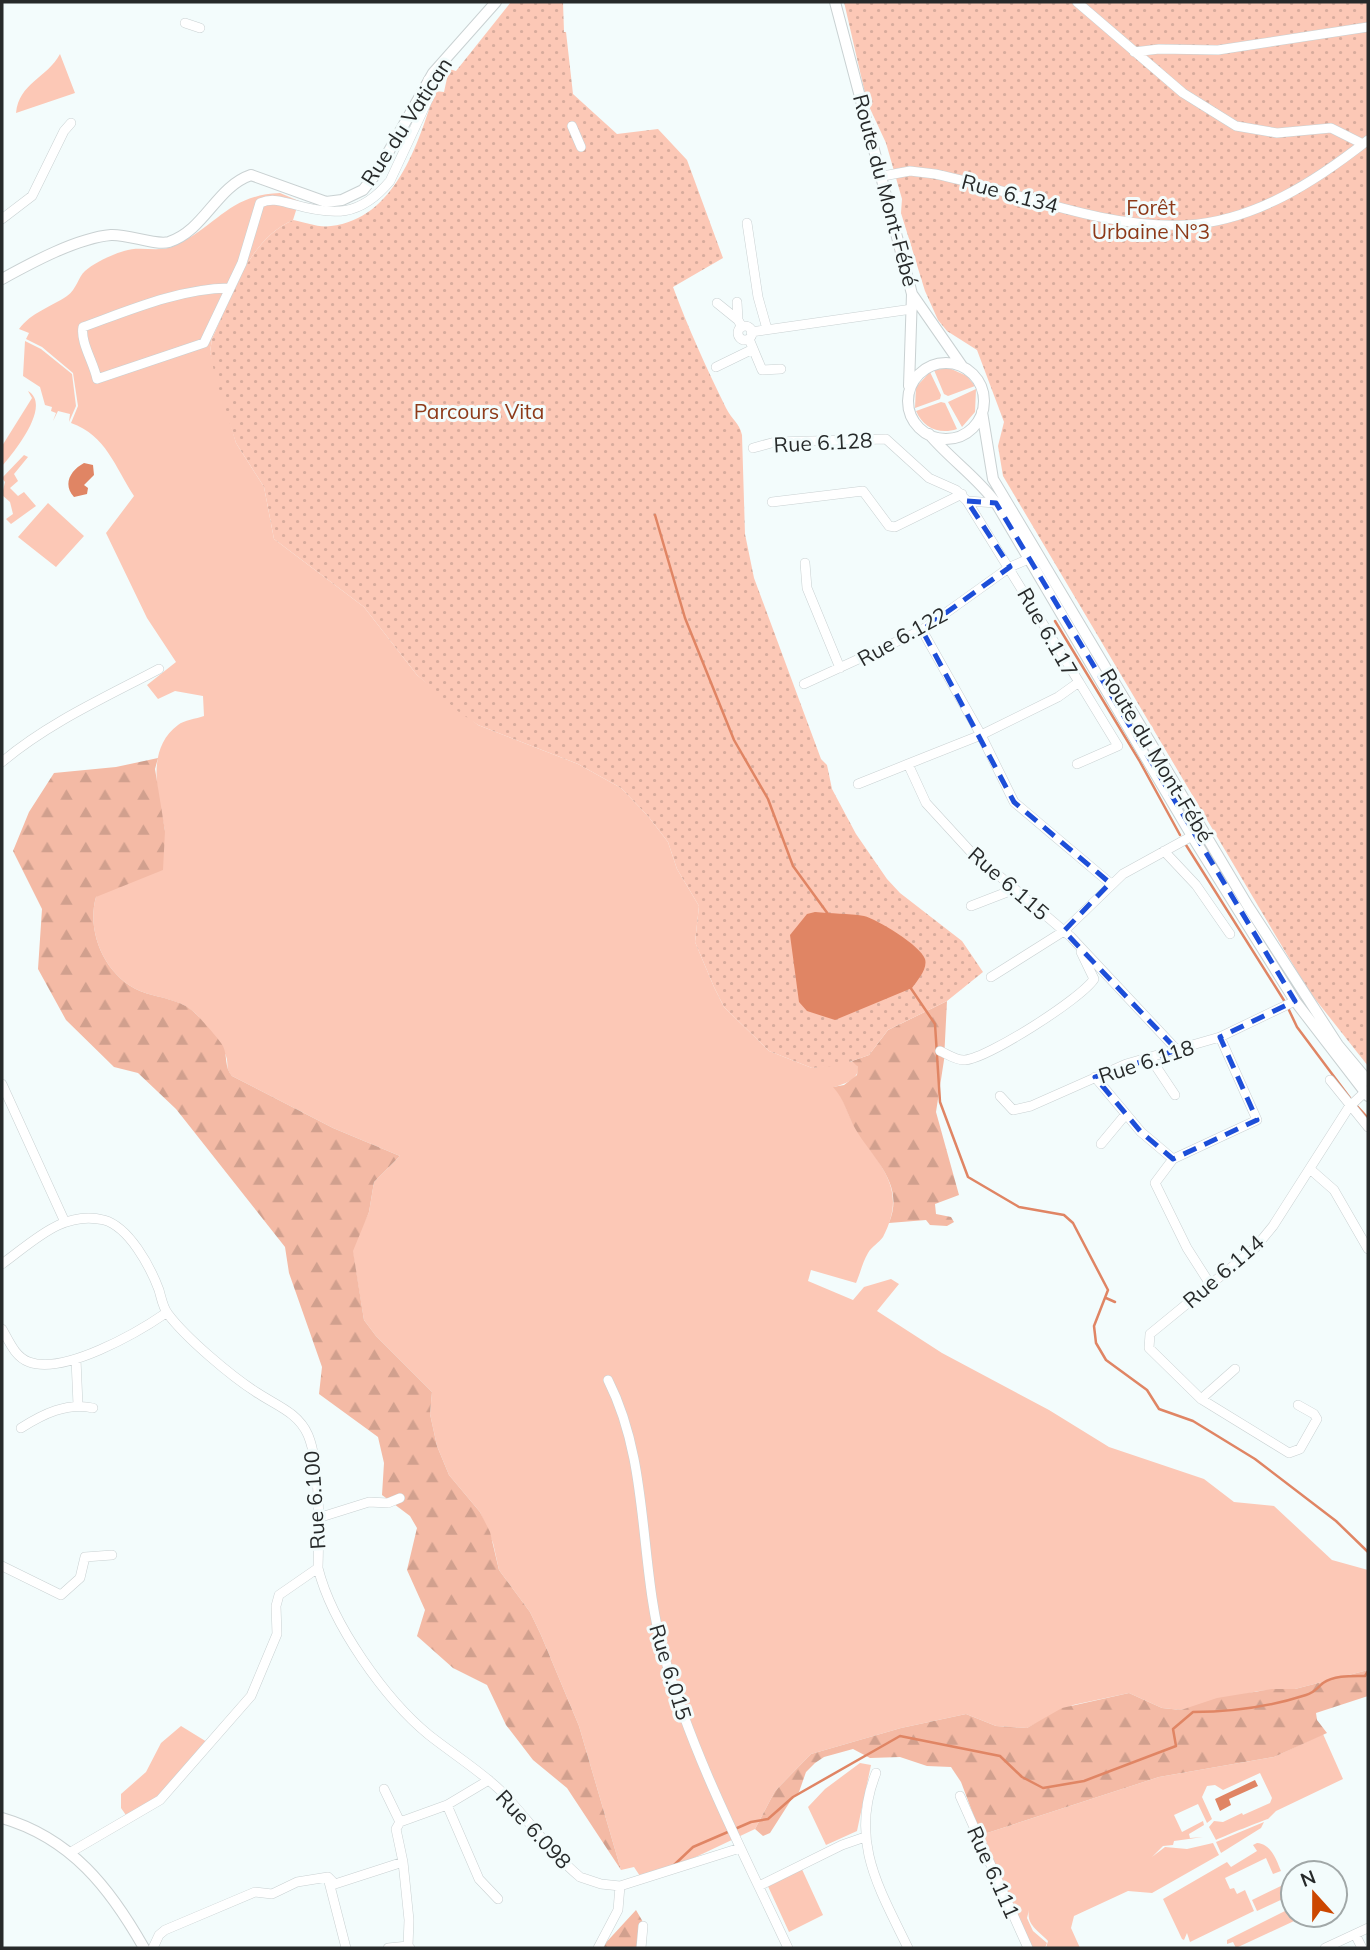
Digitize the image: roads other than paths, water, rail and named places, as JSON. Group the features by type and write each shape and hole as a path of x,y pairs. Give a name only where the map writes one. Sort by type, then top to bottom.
{"street":[{"name":"Rue du Vatican","path":"2,279 43,257 93,239 128,235 162,243 171,241 191,229 236,181 251,175 326,202 354,196 363,190 376,174 428,80 496,2"},
{"name":"Route du Mont-Fébé","path":"835,2 883,176 912,295 962,366"},
{"path":"1077,2 1183,93 1236,126 1277,133 1331,128 1366,142"},
{"path":"184,23 200,28"},
{"path":"1133,52 1159,49 1218,50 1368,27"},
{"path":"229,288 205,288 163,299 83,327 82,335 93,359 97,379 204,344 242,263 260,202 275,199 334,214 356,208 383,190 390,181 430,93 428,80"},
{"path":"2,219 32,196 64,131 71,123"},
{"path":"572,126 581,147"},
{"name":"Rue 6.134","path":"883,176 910,171 936,174 1108,218 1187,225 1245,212 1282,197 1315,180 1366,142"},
{"path":"747,223 758,297 767,329"},
{"path":"909,393 913,382 930,367 946,363 962,366 981,386 984,399 982,412 972,428 963,435 940,438 920,429 910,412 909,393 912,295"},
{"path":"737,302 762,370 781,369"},
{"path":"717,303 745,329 767,329 912,309"},
{"path":"716,368 753,349"},
{"name":"Route du Mont-Fébé","path":"982,412 993,479 1248,906 1338,1045 1368,1081"},
{"name":"Route du Mont-Fébé","path":"929,435 947,456 983,485 996,503 1031,558 1192,836 1295,1001 1366,1094"},
{"name":"Rue 6.128","path":"753,448 775,442 886,439 929,478 965,498 996,503"},
{"path":"772,502 863,491 892,527 965,498"},
{"name":"Rue 6.117","path":"965,498 1079,682 1058,697 981,735"},
{"name":"Rue 6.122","path":"804,684 922,630 1010,568 1031,558"},
{"path":"805,563 807,588 839,668"},
{"path":"922,630 981,735 1014,802 1110,884"},
{"path":"2,762 51,729 159,669"},
{"path":"1077,764 1118,746 1079,682"},
{"path":"858,784 981,735"},
{"name":"Rue 6.115","path":"908,764 926,803 970,851 1064,931 1177,1050"},
{"path":"991,977 1064,931 1110,884 1192,836"},
{"path":"1164,851 1196,885 1230,934"},
{"path":"971,906 1015,889"},
{"path":"940,1051 962,1061 987,1054 1063,1006 1094,979 1078,947"},
{"name":"Rue 6.118","path":"1000,1096 1013,1110 1031,1106 1149,1056 1220,1037 1295,1001"},
{"path":"1210,1283 1187,1248 1155,1183 1174,1160 1207,1141 1253,1123 1257,1117 1220,1037"},
{"path":"1149,1056 1175,1095"},
{"path":"1095,1077 1126,1114 1174,1160"},
{"path":"1330,1080 1349,1107 1368,1127"},
{"path":"2,1084 64,1220"},
{"name":"Rue 6.114","path":"1201,1399 1149,1348 1147,1341 1150,1334 1255,1248 1349,1107 1366,1094"},
{"path":"1101,1144 1126,1114"},
{"path":"1310,1169 1334,1190 1368,1249"},
{"path":"2,1264 64,1220 85,1217 107,1221 121,1228 158,1286 166,1313 148,1326 76,1359 43,1365 26,1362 15,1352 2,1329"},
{"name":"Rue 6.100","path":"71,1853 160,1800 251,1696 278,1634 276,1606 279,1595 318,1568 318,1518 308,1435 286,1408 255,1392 223,1367 166,1313"},
{"path":"76,1359 78,1405"},
{"path":"1235,1369 1201,1399 1226,1418 1289,1453 1300,1450 1317,1419 1314,1414 1298,1405"},
{"name":"Rue 6.015","path":"608,1380 627,1422 641,1501 652,1607 663,1654 684,1718 726,1818 788,1948"},
{"path":"21,1429 50,1412 78,1405 93,1408"},
{"path":"318,1518 369,1502 388,1503 400,1498"},
{"path":"2,1566 61,1595 80,1578 85,1557 112,1555"},
{"name":"Rue 6.098","path":"318,1568 324,1587 362,1660 382,1686 428,1734 489,1780 580,1877 601,1884 620,1886"},
{"path":"876,1773 870,1787 865,1837 871,1867 908,1948"},
{"path":"388,1948 409,1947 403,1862 396,1829 400,1822 447,1805 489,1780"},
{"path":"384,1789 400,1822"},
{"name":"Rue 6.111","path":"960,1796 1028,1948"},
{"path":"447,1805 479,1879 498,1899"},
{"path":"2,1818 35,1830 71,1853 97,1878 144,1948"},
{"path":"759,1886 865,1837"},
{"path":"598,1948 618,1910 620,1886 740,1848"},
{"path":"328,1877 335,1884 403,1862"},
{"path":"153,1948 162,1933 204,1911 257,1891 272,1894 297,1882 328,1877"},
{"path":"328,1877 345,1948"},
{"path":"641,1948 643,1926"},
{"path":"1325,1948 1368,1928"},
{"path":"1355,1934 1362,1948"}],"waterway":[{"path":"655,515 685,618 734,740 768,799 793,866 828,914"},
{"path":"1055,621 1139,760 1180,835"},
{"path":"1186,845 1285,1002"},
{"path":"910,987 935,1024 940,1102 968,1177 1019,1207 1064,1215 1073,1223 1108,1290 1094,1326 1096,1343 1106,1360 1147,1390 1159,1409 1193,1421 1255,1459 1336,1521 1368,1552"},
{"path":"1288,1008 1297,1027 1350,1098"},
{"path":"1356,1105 1368,1118"},
{"path":"1106,1298 1115,1302"},
{"path":"674,1865 693,1847 751,1822 768,1819 793,1797 900,1736 1000,1756 1022,1777 1043,1788 1084,1781 1176,1746 1173,1729 1193,1712 1236,1710 1278,1703 1309,1694 1332,1679 1365,1676 1368,1671"}],"park label":[{"name":"Forêt Urbaine N°3","path":"1151,219"},
{"name":"Parcours Vita","path":"479,411"}]}
